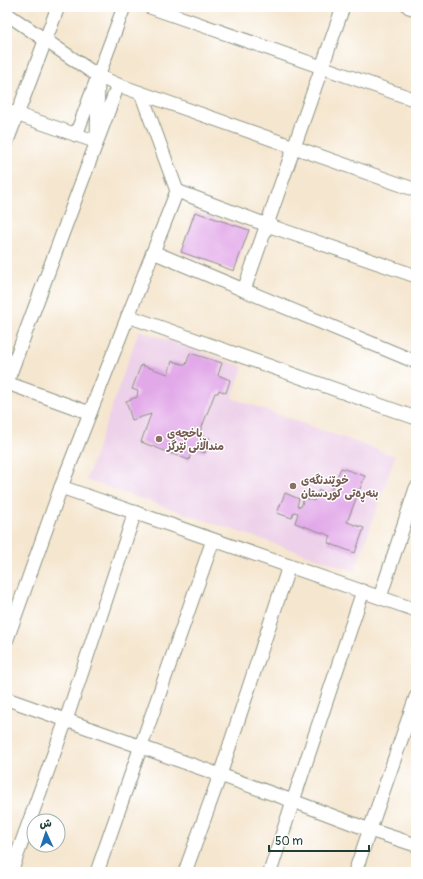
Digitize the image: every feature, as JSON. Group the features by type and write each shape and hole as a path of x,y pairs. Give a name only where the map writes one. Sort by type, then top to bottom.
{"street":[{"path":"7,141 12,112 46,40 58,7"},
{"path":"76,135 124,7"},
{"path":"150,7 416,100"},
{"path":"244,290 343,7"},
{"path":"409,7 416,9"},
{"path":"7,14 98,76 118,85 416,190"},
{"path":"97,142 98,76"},
{"path":"76,135 118,85"},
{"path":"90,413 7,382 118,85"},
{"path":"7,639 10,619 177,191 141,93"},
{"path":"12,112 97,142"},
{"path":"177,191 267,225 416,276"},
{"path":"153,252 416,362"},
{"path":"128,316 416,418"},
{"path":"61,487 416,610"},
{"path":"380,597 416,488"},
{"path":"11,872 66,720 135,512"},
{"path":"97,872 213,540"},
{"path":"185,872 220,775 289,566"},
{"path":"270,872 363,591"},
{"path":"355,872 416,697"},
{"path":"7,699 416,846"}],"shaded area":[{"path":"139,330 243,367 232,398 395,456 355,571 86,480"}],"building":[{"path":"195,212 249,230 234,271 181,252"},
{"path":"190,353 222,363 218,375 230,380 226,393 219,390 218,393 215,393 200,432 203,433 202,436 210,438 205,453 192,449 189,460 141,442 151,414 132,420 126,401 137,397 138,391 132,389 141,365 168,374 172,361 186,365"},
{"path":"341,468 365,476 347,522 364,528 355,553 328,543 331,536 295,523 298,513 294,512 292,518 277,513 285,493 299,499 297,506 301,507 304,498 314,501 319,490 330,493"}],"place":[{"name":"باخچەی منداڵانی نێرگز","path":"159,439"},
{"name":"خوێندنگەی بنەڕەتی کوردستان","path":"293,486"}]}
